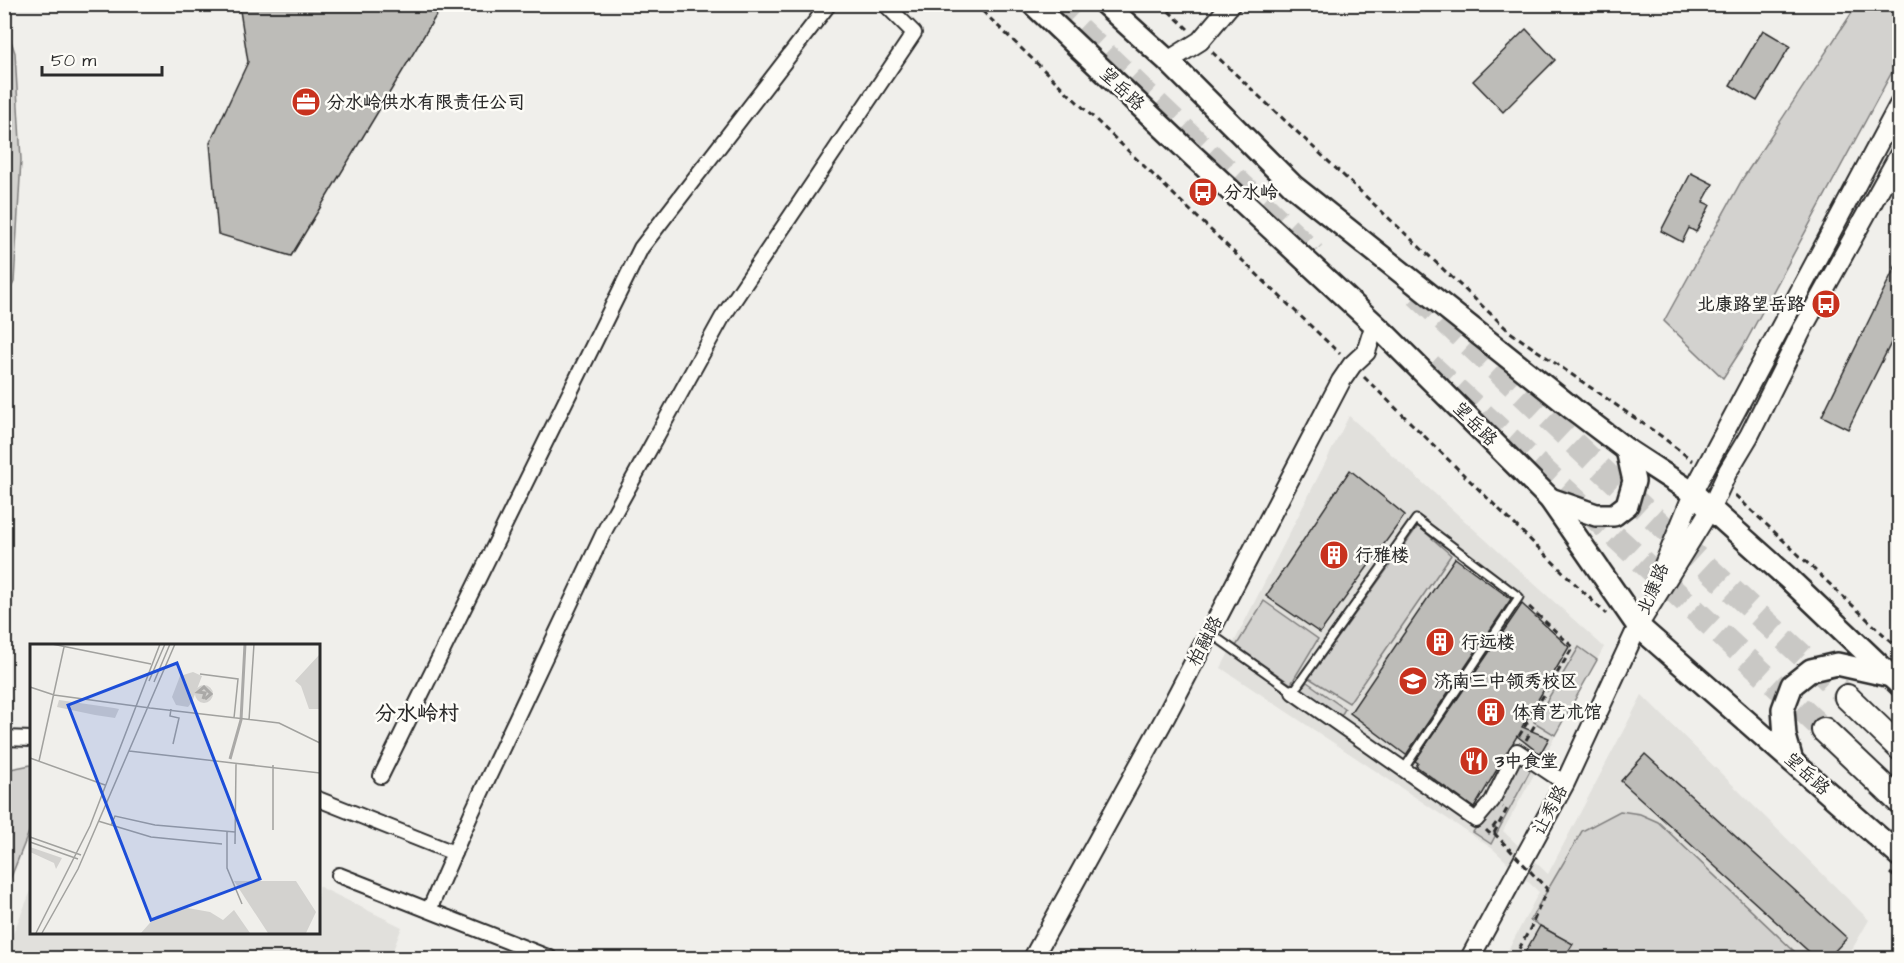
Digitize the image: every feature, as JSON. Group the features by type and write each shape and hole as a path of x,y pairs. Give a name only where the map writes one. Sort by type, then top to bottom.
{"highway":[{"path":"1847,697 1899,748"},
{"path":"1824,730 1899,802"}],"main road":[{"name":"望岳路","path":"1033,4 1375,324 1550,499 1638,626 1792,761 1895,864"},
{"path":"1105,4 1168,61 1293,186 1495,348 1627,450 1694,493 1896,681"},
{"path":"1550,499 1596,515 1614,515 1627,505 1634,481 1627,450"},
{"path":"1792,761 1785,736 1783,709 1792,685 1811,670 1837,664 1896,681"}],"street":[{"path":"381,776 641,248 829,4"},
{"path":"429,910 606,528 722,318 914,33 885,4"},
{"path":"1168,61 1200,41 1231,4"},
{"name":"北康路","path":"1638,626 1694,493 1899,103"},
{"name":"北康路","path":"1638,626 1711,508 1808,319 1899,153"},
{"name":"柏融路","path":"1032,958 1166,716 1341,381 1352,365 1366,352 1375,324"},
{"name":"让秀路","path":"1470,958 1565,783 1638,626"},
{"path":"1293,692 1476,820 1492,801 1517,747 1565,783"},
{"path":"4,738 30,739"},
{"path":"320,800 454,853"},
{"path":"339,875 550,958"}],"lane":[{"path":"1210,632 1293,692 1416,519 1519,597 1403,770"}],"path":[{"path":"975,4 1352,365 1606,614"},
{"path":"1161,4 1510,332 1661,436 1705,471"},
{"path":"1723,483 1899,650"},
{"path":"1517,747 1522,728 1573,647 1519,597"},
{"path":"1517,747 1536,723"},
{"path":"1502,807 1507,809 1494,833 1547,889 1531,927 1514,958"},
{"path":"1895,864 1899,881"}],"shaded area":[{"path":"1857,5 1899,5 1899,59 1743,347 1723,378 1664,321 1743,178"},
{"path":"4,20 15,53 21,160 14,282 5,299"},
{"name":"济南三中领秀校区","path":"1349,416 1604,647 1503,831 1548,874 1642,695 1869,920 1847,958 1504,958 1539,892 1493,849 1221,668"},
{"path":"1418,526 1451,555 1349,703 1309,678"},
{"path":"1264,601 1318,639 1291,684 1236,646"},
{"path":"1579,647 1597,660 1555,735 1534,722"},
{"path":"1307,682 1345,709 1339,719 1299,691"},
{"path":"1522,760 1532,767 1491,844 1473,832"},
{"path":"30,765 30,830 5,892 5,770"},
{"path":"1620,811 1640,814 1658,822 1795,952 1797,958 1591,958 1588,956 1586,958 1564,958 1572,944 1530,920 1582,831"},
{"path":"320,887 402,927 390,958 5,957 5,952 30,893 30,933 320,933"}],"building":[{"name":"分水岭供水有限责任公司","path":"239,4 443,4 291,256 218,234 210,143 248,62"},
{"path":"1526,29 1555,60 1503,112 1473,81"},
{"path":"1763,30 1790,46 1757,101 1730,85"},
{"path":"1691,173 1713,184 1703,202 1710,205 1696,232 1689,228 1682,242 1661,231"},
{"path":"1899,259 1899,327 1848,429 1822,416"},
{"name":"行雅楼","path":"1350,470 1405,515 1320,633 1266,596"},
{"name":"行远楼","path":"1455,558 1511,599 1406,755 1350,713"},
{"name":"体育艺术馆","path":"1522,604 1569,647 1522,727 1549,738 1540,754 1517,736 1474,808 1416,766 1418,763 1415,761"},
{"path":"1645,754 1847,938 1828,958 1816,958 1621,781"},
{"path":"1540,926 1573,944 1564,958 1522,958"}],"tunnel":[{"path":"1053,4 1314,254"},
{"path":"1417,295 1847,697"},
{"path":"1430,365 1824,730"}],"place":[{"name":"分水岭供水有限责任公司","path":"306,102"},
{"name":"分水岭","path":"1203,192"},
{"name":"北康路望岳路","path":"1826,304"},
{"name":"行雅楼","path":"1334,555"},
{"name":"行远楼","path":"1440,642"},
{"name":"济南三中领秀校区","path":"1413,681"},
{"name":"体育艺术馆","path":"1491,712"},
{"name":"3中食堂","path":"1474,761"}],"district":[{"name":"分水岭村","path":"417,713"}]}
